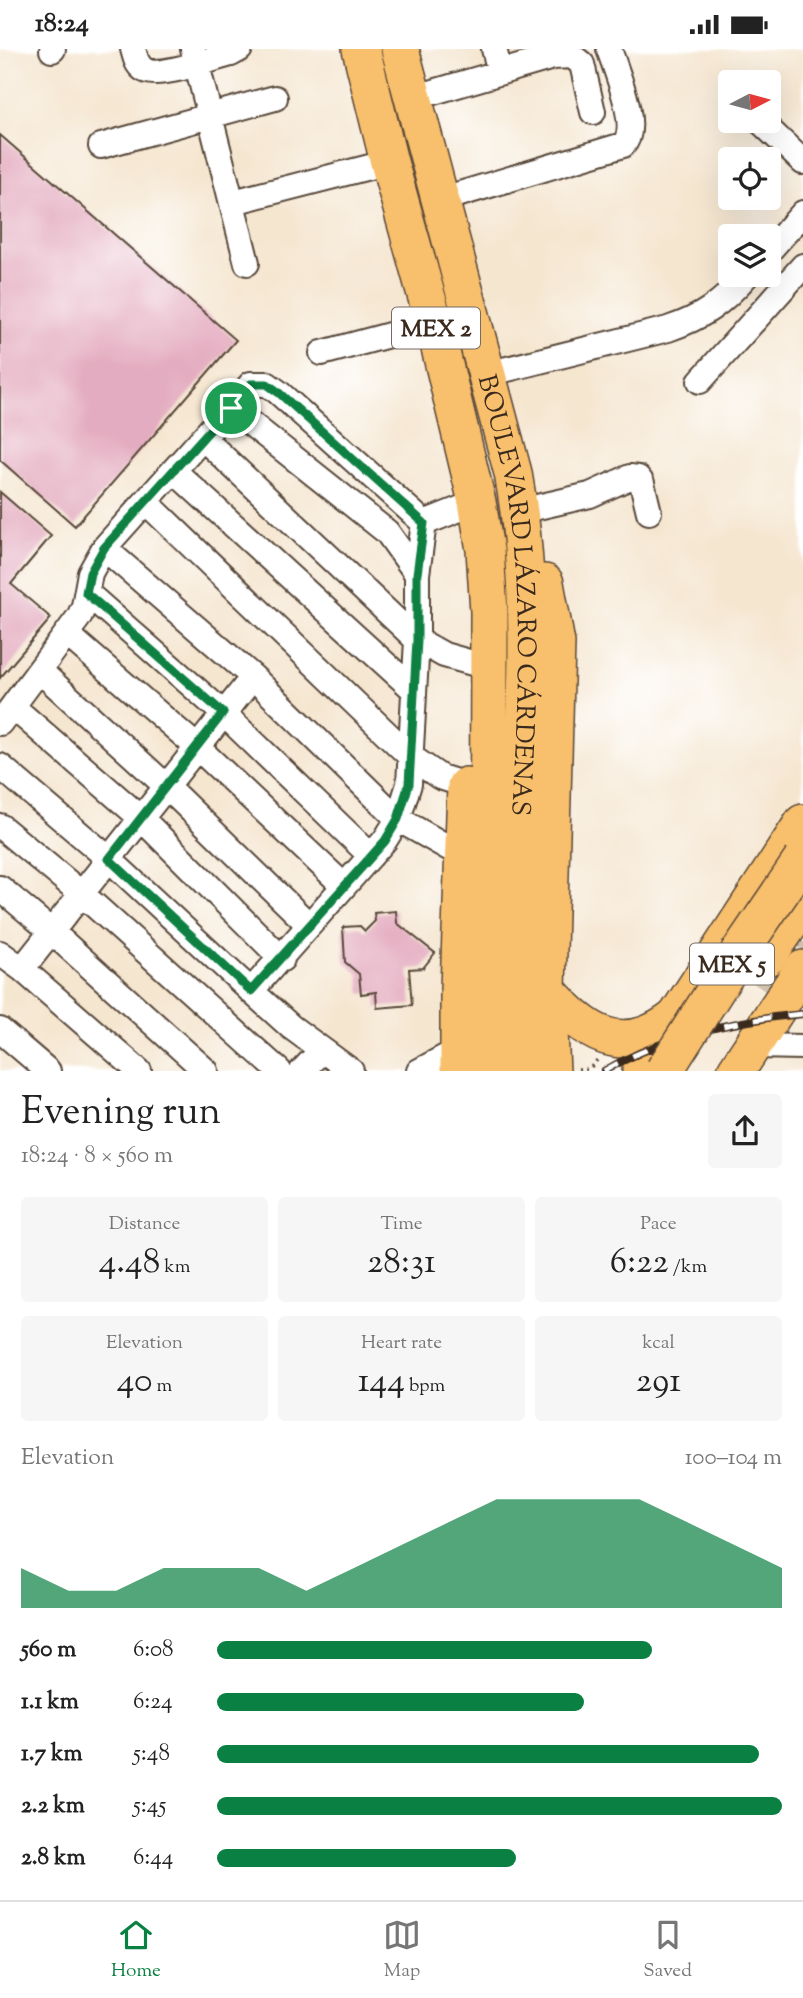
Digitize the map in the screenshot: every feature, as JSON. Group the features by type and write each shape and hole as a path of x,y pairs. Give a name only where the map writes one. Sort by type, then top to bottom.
{"highway":[{"name":"BOULEVARD LÁZARO CÁRDENAS","path":"361,49 434,323 477,502 485,550 489,612 488,1070"},
{"name":"BOULEVARD LÁZARO CÁRDENAS","path":"400,49 513,473 520,511 528,620 517,901 519,1070"},
{"path":"520,511 536,546 556,643 547,990 551,1070"},
{"path":"442,1067 459,990 466,785 476,664 489,612"},
{"path":"641,1070 803,823"},
{"name":"MEX 5","path":"664,1070 803,859"},
{"name":"MEX 5","path":"693,1070 803,905"},
{"path":"744,1058 803,969"},
{"path":"547,990 572,1017 588,1029 607,1037 648,1036 676,1017"}],"street":[{"path":"133,49 143,70 159,73 195,56 240,49"},
{"path":"440,200 623,145 631,133 630,118 609,49"},
{"path":"413,97 497,61 572,55 582,64 593,112"},
{"path":"195,56 247,263"},
{"path":"101,146 275,97"},
{"path":"773,133 803,162"},
{"path":"233,202 389,162"},
{"path":"781,238 803,213"},
{"path":"700,381 803,266"},
{"path":"487,374 668,329 693,320 720,303 735,287"},
{"path":"322,352 434,323"},
{"path":"282,958 141,818 6,715 79,617 90,573 104,548 251,384 267,384 424,523"},
{"path":"231,408 387,532 417,574"},
{"path":"204,438 417,640 444,655 476,664"},
{"path":"174,471 414,690"},
{"path":"520,511 590,495 630,477 638,478 642,483 649,512"},
{"path":"146,502 411,757 440,777 466,785"},
{"path":"424,523 477,502"},
{"path":"251,991 385,841 398,819 409,784 417,640 417,574 424,523"},
{"path":"104,548 253,677 398,819 463,856"},
{"path":"86,593 223,713 371,856"},
{"path":"68,635 197,747 344,886"},
{"path":"40,671 166,786 309,925"},
{"path":"22,969 253,677"},
{"path":"0,767 109,859 291,1027 351,1070"},
{"path":"0,826 82,894 279,1070"},
{"path":"0,888 206,1070"},
{"path":"0,953 139,1070"},
{"path":"0,1030 48,1070"},
{"path":"744,1058 803,1047"},
{"path":"302,1070 322,1050"}],"path":[{"path":"551,1070 589,1069 616,1037"}],"building":[{"path":"0,135 236,340 75,526 0,460"},
{"path":"0,492 51,536 11,584 51,618 0,678"},
{"path":"396,911 397,923 435,953 423,968 409,969 412,1005 377,1008 376,992 361,994 359,974 345,962 343,927 360,926 365,931 375,921 374,913"}],"tunnel":[{"path":"770,994 803,942"}],"railway":[{"path":"604,1071 675,1039 726,1025 803,1014"}],"route":[{"path":"251,384 267,384 424,523 417,574 417,640 409,784 398,819 385,841 251,991 109,859 223,713 86,593 94,563 104,548 231,408 251,384"}]}
